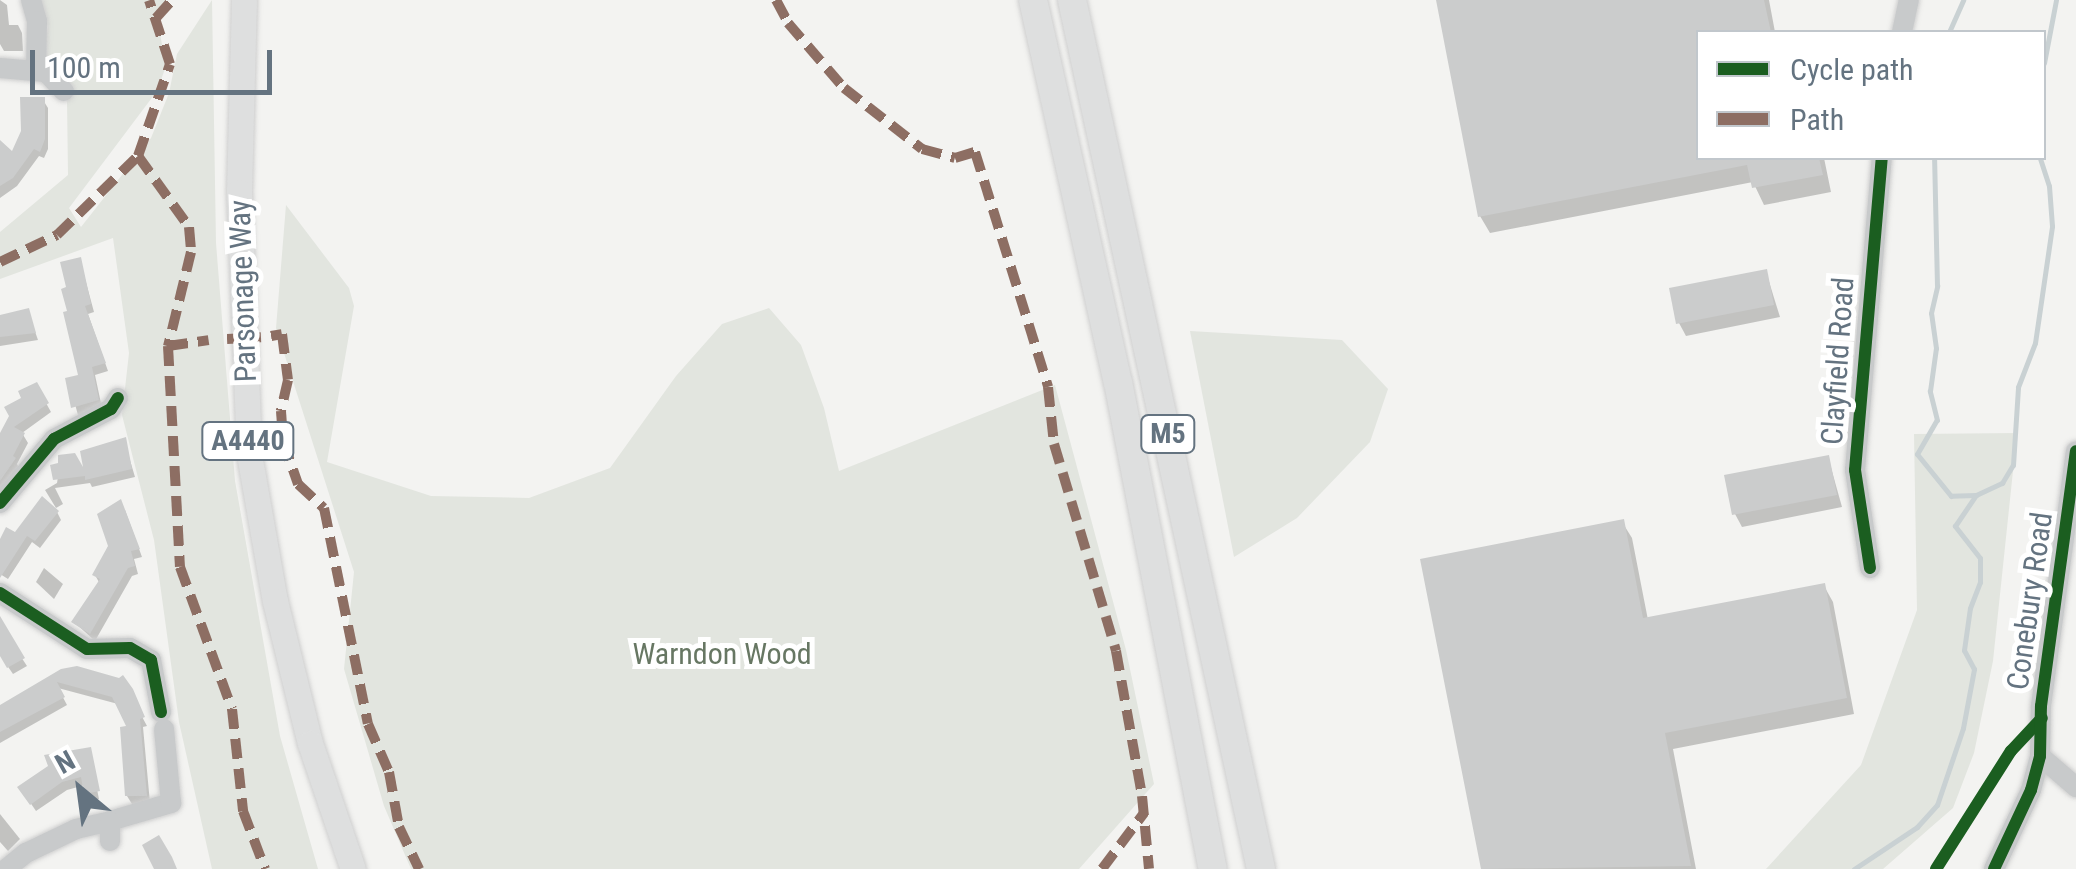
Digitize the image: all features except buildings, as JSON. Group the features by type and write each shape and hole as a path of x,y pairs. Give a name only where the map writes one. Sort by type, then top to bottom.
{"highway":[{"name":"M5","path":"1033,0 1118,382 1213,869"},
{"name":"M5","path":"1072,0 1261,869"}],"main road":[{"name":"Parsonage Way","path":"244,0 239,192 249,454 275,601 310,743 353,869"}],"street":[{"path":"31,0 37,21 36,71"},
{"path":"1902,30 1909,0"},
{"path":"0,68 46,72 64,92"},
{"name":"Clayfield Road","path":"1870,568 1854,470 1882,160"},
{"path":"0,503 54,439 111,409 118,398"},
{"name":"Conebury Road","path":"1994,869 2031,790 2040,756 2041,706 2076,451"},
{"path":"0,593 87,649 130,648 151,660 163,720 171,802 110,831 76,830 26,853 6,869"},
{"path":"2040,756 2076,787"}],"green space":[{"path":"38,0 166,0 156,12 166,66 157,91 69,208 81,227 151,138 169,93 177,54 212,0 216,243 235,481 280,736 318,869 212,869 179,722 154,540 122,415 129,353 113,238 0,279 0,232 68,175 67,100 42,66 48,27"},
{"name":"Warndon Wood","path":"286,205 349,288 354,306 327,462 431,496 529,498 610,468 676,376 722,324 769,308 801,345 824,408 839,471 1055,385 1126,650 1154,784 1079,869 411,869 384,806 344,669 354,572 276,328"},
{"path":"1190,331 1342,340 1388,389 1370,442 1297,518 1234,557"},
{"path":"2017,433 1993,661 1974,753 1953,808 1883,869 1766,869 1861,765 1917,610 1914,434"}],"waterway":[{"path":"1950,30 1963,0"},
{"path":"2046,52 2056,0"},
{"path":"1854,869 1917,827 1937,805 1963,728 1974,669 1964,650 1970,608 1980,582 1980,558 1955,526 1976,495 1951,496 1917,454 1937,420 1930,391 1936,348 1931,313 1937,286 1934,160"},
{"path":"1976,495 2002,483 2013,465 2018,387 2035,343 2052,226 2049,186 2041,160"}],"marked path":[{"path":"0,262 57,235 138,156 170,64 149,0"},
{"path":"156,18 172,0"},
{"path":"776,0 788,23 844,88 922,149 955,158 975,152 1048,387 1054,444 1116,651 1142,796 1149,869"},
{"path":"138,156 189,227 191,252 168,346 180,567 232,709 243,811 265,869"},
{"path":"271,336 282,334 288,380 281,411 283,441 298,484 324,508 368,724 389,772 399,827 419,869"},
{"path":"227,339 261,337"},
{"path":"168,346 209,340"},
{"path":"1102,869 1144,813"}],"cycle path":[{"path":"1870,568 1855,470 1882,160"},
{"path":"0,503 54,439 111,409 118,398"},
{"path":"1994,869 2031,790 2040,756 2041,706 2076,451"},
{"path":"0,593 87,649 130,648 151,660 161,712"},
{"path":"1936,869 2011,751 2042,718"}]}
